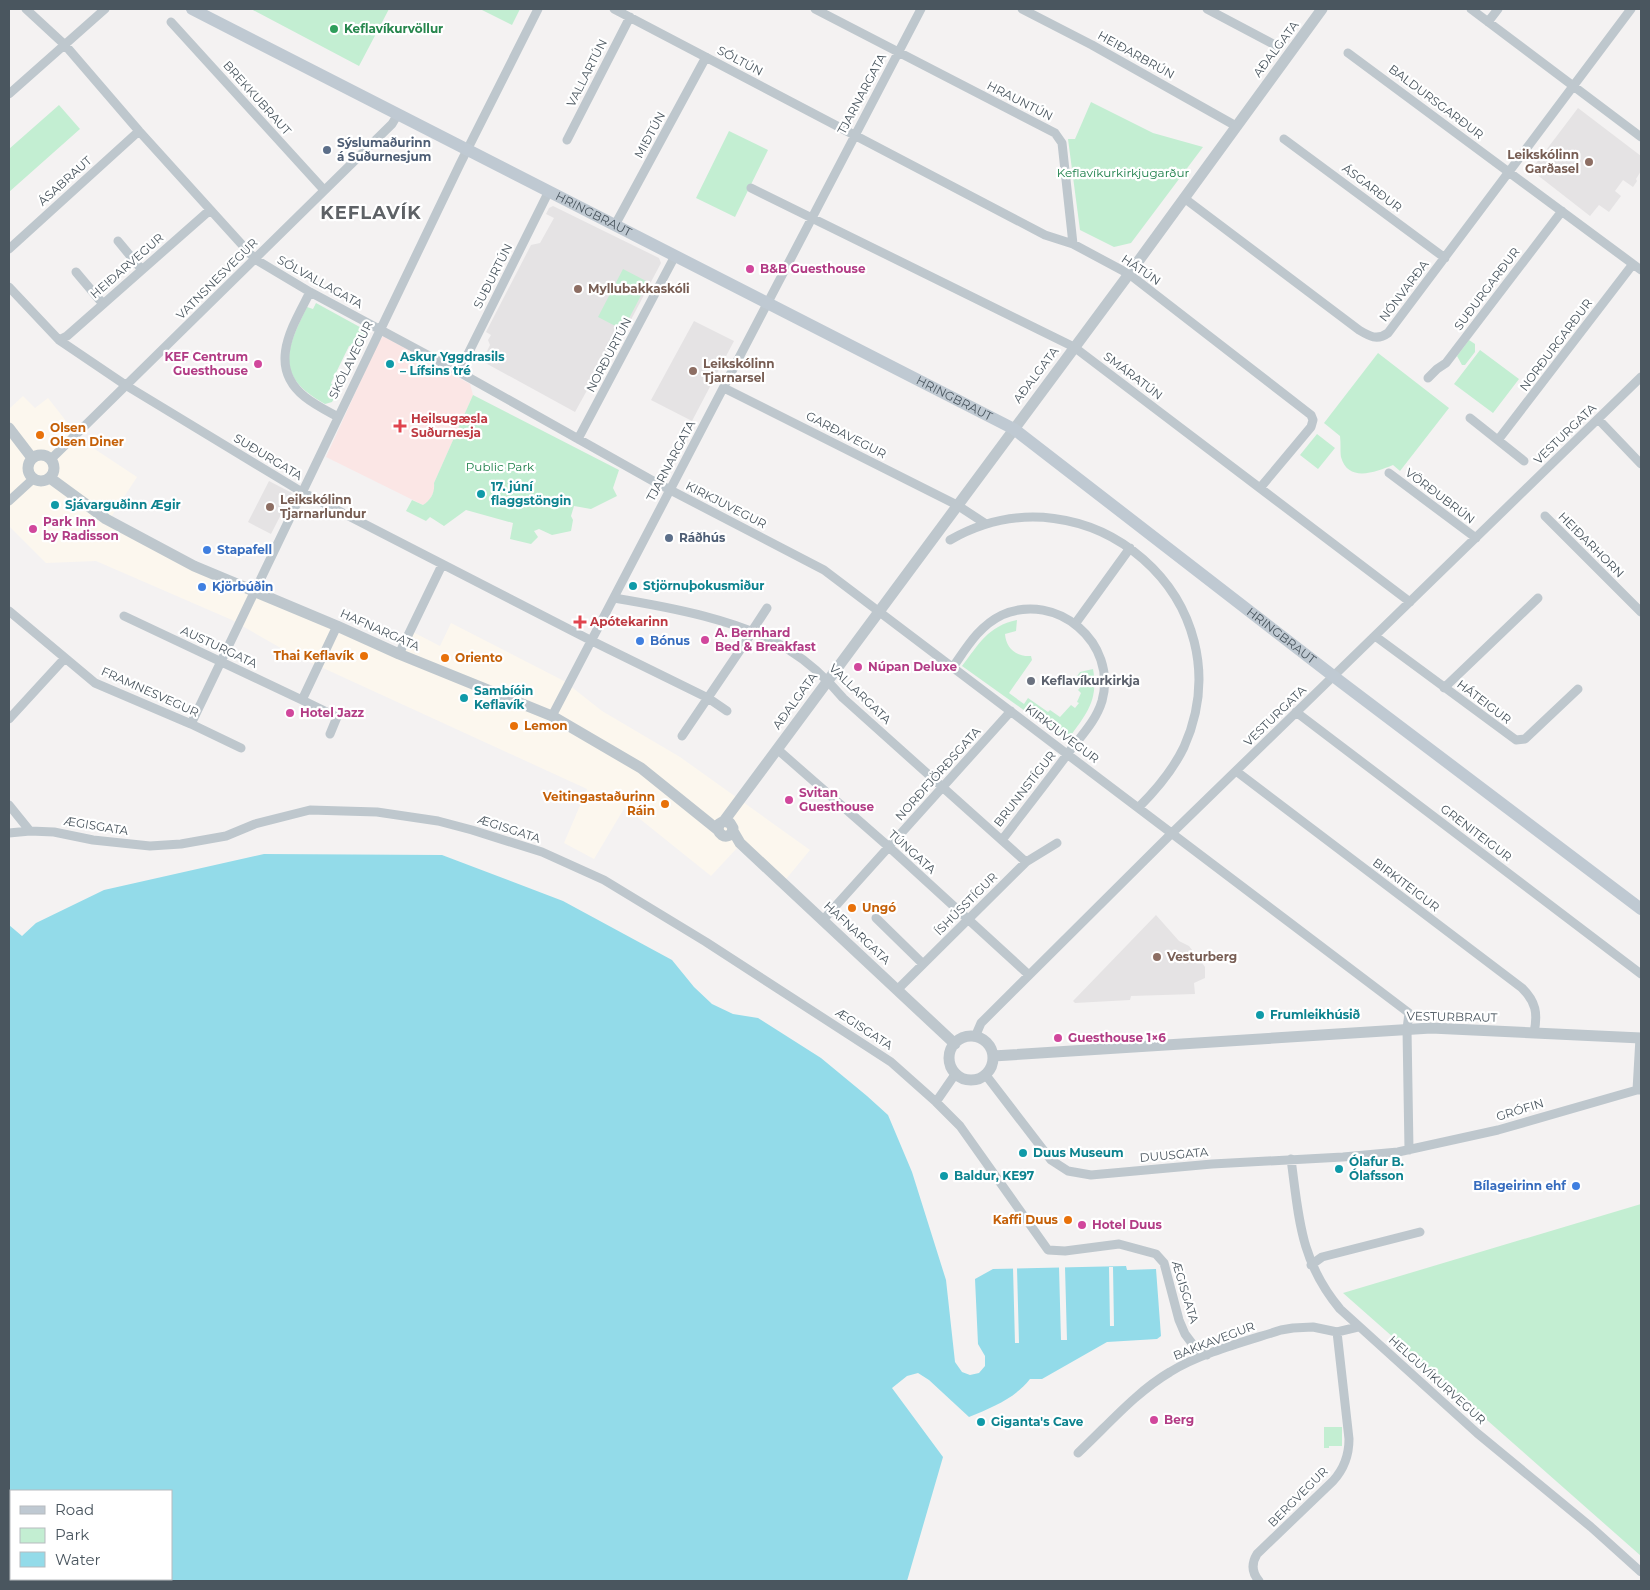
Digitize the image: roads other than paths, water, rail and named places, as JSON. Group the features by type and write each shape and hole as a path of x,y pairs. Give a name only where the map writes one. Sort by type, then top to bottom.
{"main road":[{"name":"HRINGBRAUT","path":"192,9 1014,429 1334,676 1641,909"}],"street":[{"name":"SÓLVALLAGATA","path":"26,9 65,45 139,131 255,259 310,292 459,372 670,490"},
{"path":"9,94 105,9"},
{"name":"SKÓLAVEGUR","path":"191,724 467,149 538,9"},
{"name":"SÓLTÚN","path":"614,9 855,136"},
{"name":"HRAUNTÚN","path":"815,9 1055,133 1062,143 1073,244"},
{"name":"TJARNARGATA","path":"552,716 921,9"},
{"name":"HEIÐARBRÚN","path":"1022,9 1092,45 1236,126"},
{"path":"1207,9 1278,46"},
{"name":"AÐALGATA","path":"726,828 736,806 776,749 818,696 1322,9"},
{"path":"1471,9 1641,137"},
{"path":"1488,22 1498,9"},
{"name":"NÓNVARÐA","path":"1184,198 1359,330 1374,338 1381,337 1388,333 1631,9"},
{"name":"VALLARTÚN","path":"567,140 630,17"},
{"name":"BREKKUBRAUT","path":"171,22 324,190"},
{"name":"BALDURSGARÐUR","path":"1348,52 1641,270"},
{"name":"MIÐTÚN","path":"615,225 706,57"},
{"name":"VATNSNESVEGUR","path":"51,459 392,124 398,114"},
{"name":"ÁSABRAUT","path":"9,249 139,131"},
{"name":"HÁTÚN","path":"855,136 1046,235 1073,244 1129,274 1311,415 1313,422 1311,427 1260,488"},
{"name":"ÁSGARÐUR","path":"1284,138 1445,258"},
{"path":"751,188 812,218"},
{"name":"SUÐURTÚN","path":"459,372 550,191"},
{"name":"HEIÐARVEGUR","path":"59,340 67,336 210,210"},
{"name":"SUÐURGARÐUR","path":"1428,378 1437,368 1446,363 1562,211"},
{"name":"SMÁRATÚN","path":"812,218 1074,347 1410,602"},
{"path":"118,241 142,270"},
{"name":"NORÐURTÚN","path":"578,439 675,256"},
{"name":"NORÐURGARÐUR","path":"1498,440 1633,264"},
{"path":"76,272 103,304"},
{"name":"SUÐURGATA","path":"9,287 59,340 127,386 302,492 592,641"},
{"path":"310,292 288,338 285,354 286,369 300,393 338,417"},
{"name":"VESTURGATA","path":"975,1036 980,1023 1172,832 1641,376"},
{"name":"GARÐAVEGUR","path":"724,388 957,505 986,524"},
{"path":"1470,418 1524,461"},
{"path":"1598,419 1641,464"},
{"path":"9,428 32,458"},
{"path":"42,455 51,459 54,466 53,475 42,482 33,479 28,471 32,458 42,455"},
{"name":"VÖRÐUBRÚN","path":"1389,473 1476,538"},
{"name":"HAFNARGATA","path":"50,478 106,519 194,566 399,654 552,716 640,768 696,812 726,828 955,1044"},
{"path":"9,501 33,479"},
{"name":"KIRKJUVEGUR","path":"670,490 824,570 1409,1013 1407,1029"},
{"name":"HEIÐARHORN","path":"1545,516 1641,612"},
{"path":"950,540 986,524 1018,518 1048,517 1062,519 1098,530 1130,548 1156,571 1170,588 1181,607 1191,634 1197,662 1198,676 1195,712 1184,747 1170,772 1139,807"},
{"path":"953,667 980,631 994,619 1011,612 1029,609 1046,610 1061,615 1075,624 1130,548"},
{"path":"399,654 442,564"},
{"name":"VALLARGATA","path":"614,598 716,620 789,650 828,680 843,698 1026,862"},
{"name":"HÁTEIGUR","path":"1444,688 1538,598"},
{"path":"682,736 767,608"},
{"name":"FRAMNESVEGUR","path":"9,611 95,683 191,724 241,748"},
{"name":"AUSTURGATA","path":"124,616 337,717 330,734"},
{"name":"BRUNNSTÍGUR","path":"1002,840 1095,718 1102,700 1104,671 1098,653 1088,637 1075,624"},
{"path":"302,700 337,626"},
{"name":"HÁTEIGUR","path":"1375,636 1513,739 1520,741 1526,739 1578,689"},
{"path":"592,641 708,698 727,710"},
{"path":"9,719 65,658"},
{"name":"NORÐFJÖRÐSGATA","path":"823,920 1011,711"},
{"name":"GRENITEIGUR","path":"1296,712 1641,974"},
{"name":"TÚNGATA","path":"776,749 889,847 1029,975"},
{"name":"BIRKITEIGUR","path":"1236,771 1522,988 1533,1003 1536,1013 1534,1033"},
{"path":"9,805 30,831"},
{"name":"ÆGISGATA","path":"9,833 30,831 54,832 93,840 134,845 173,845 200,842 226,836 255,824 310,810 377,812 429,819 498,837 542,852 604,880 669,919 891,1062 960,1126 1048,1250 1065,1251 1119,1244 1153,1252 1160,1257 1166,1267 1182,1327 1194,1346 1207,1355"},
{"name":"ÍSHÚSSTÍGUR","path":"898,990 1026,862 1057,843"},
{"name":"HAFNARGATA","path":"876,918 924,964"},
{"name":"VESTURBRAUT","path":"993,1056 1431,1028 1640,1038"},
{"path":"1407,1029 1410,1150"},
{"path":"975,1036 989,1045 993,1056 990,1069 985,1074 978,1079 968,1079 956,1073 951,1066 950,1057 955,1044 964,1038 975,1036"},
{"name":"GRÓFIN","path":"1291,1159 1343,1157 1410,1150 1498,1130 1639,1090 1640,1038"},
{"path":"936,1102 956,1073"},
{"name":"DUUSGATA","path":"985,1074 1052,1160 1062,1168 1075,1172 1092,1175 1291,1159"},
{"name":"HELGUVÍKURVEGUR","path":"1291,1159 1302,1236 1311,1265 1332,1301 1358,1327 1477,1433 1641,1572"},
{"path":"1311,1265 1322,1256 1420,1232"},
{"name":"BAKKAVEGUR","path":"1078,1453 1154,1383 1183,1365 1281,1330 1313,1327 1336,1332 1358,1327"},
{"name":"BERGVEGUR","path":"1260,1581 1256,1578 1253,1569 1257,1554 1333,1482 1342,1470 1348,1456 1349,1439 1336,1332"}],"water":[{"path":"264,854 442,855 563,901 672,960 694,987 712,1004 733,1014 758,1018 821,1058 888,1115 912,1172 946,1280 955,1362 962,1372 970,1375 979,1373 985,1366 985,1356 978,1344 975,1279 993,1269 1126,1266 1127,1270 1156,1269 1161,1336 1157,1339 1107,1342 1042,1379 1030,1379 1010,1397 995,1406 969,1417 929,1380 918,1373 907,1376 892,1388 943,1457 907,1581 9,1581 9,925 22,936 36,923 104,890"}],"place":[{"name":"Keflavíkurvöllur","path":"334,29"},
{"name":"Sýslumaðurinn á Suðurnesjum","path":"327,150"},
{"name":"Leikskólinn Garðasel","path":"1589,162"},
{"name":"B&B Guesthouse","path":"750,269"},
{"name":"Myllubakkaskóli","path":"578,289"},
{"name":"KEF Centrum Guesthouse","path":"258,364"},
{"name":"Askur Yggdrasils – Lífsins tré","path":"390,364"},
{"name":"Leikskólinn Tjarnarsel","path":"693,371"},
{"name":"Heilsugæsla Suðurnesja","path":"400,426"},
{"name":"Olsen Olsen Diner","path":"40,435"},
{"name":"17. júní flaggstöngin","path":"481,494"},
{"name":"Sjávarguðinn Ægir","path":"55,505"},
{"name":"Leikskólinn Tjarnarlundur","path":"270,507"},
{"name":"Park Inn by Radisson","path":"33,529"},
{"name":"Ráðhús","path":"669,538"},
{"name":"Stapafell","path":"207,550"},
{"name":"Stjörnuþokusmiður","path":"633,586"},
{"name":"Kjörbúðin","path":"202,587"},
{"name":"Apótekarinn","path":"580,622"},
{"name":"A. Bernhard Bed & Breakfast","path":"705,640"},
{"name":"Bónus","path":"640,641"},
{"name":"Thai Keflavík","path":"364,656"},
{"name":"Oriento","path":"445,658"},
{"name":"Núpan Deluxe","path":"858,667"},
{"name":"Keflavíkurkirkja","path":"1031,681"},
{"name":"Sambíóin Keflavík","path":"464,698"},
{"name":"Hotel Jazz","path":"290,713"},
{"name":"Lemon","path":"514,726"},
{"name":"Svitan Guesthouse","path":"789,800"},
{"name":"Veitingastaðurinn Ráin","path":"665,804"},
{"name":"Ungó","path":"852,908"},
{"name":"Vesturberg","path":"1157,957"},
{"name":"Frumleikhúsið","path":"1260,1015"},
{"name":"Guesthouse 1×6","path":"1058,1038"},
{"name":"Duus Museum","path":"1023,1153"},
{"name":"Ólafur B. Ólafsson","path":"1339,1169"},
{"name":"Baldur, KE97","path":"944,1176"},
{"name":"Bílageirinn ehf","path":"1576,1186"},
{"name":"Kaffi Duus","path":"1068,1220"},
{"name":"Hotel Duus","path":"1082,1225"},
{"name":"Berg","path":"1154,1420"},
{"name":"Giganta's Cave","path":"981,1422"}],"district":[{"name":"KEFLAVÍK","path":"371,213"}],"park label":[{"name":"Keflavíkurkirkjugarður","path":"1123,173"},
{"name":"Public Park","path":"500,467"}]}
